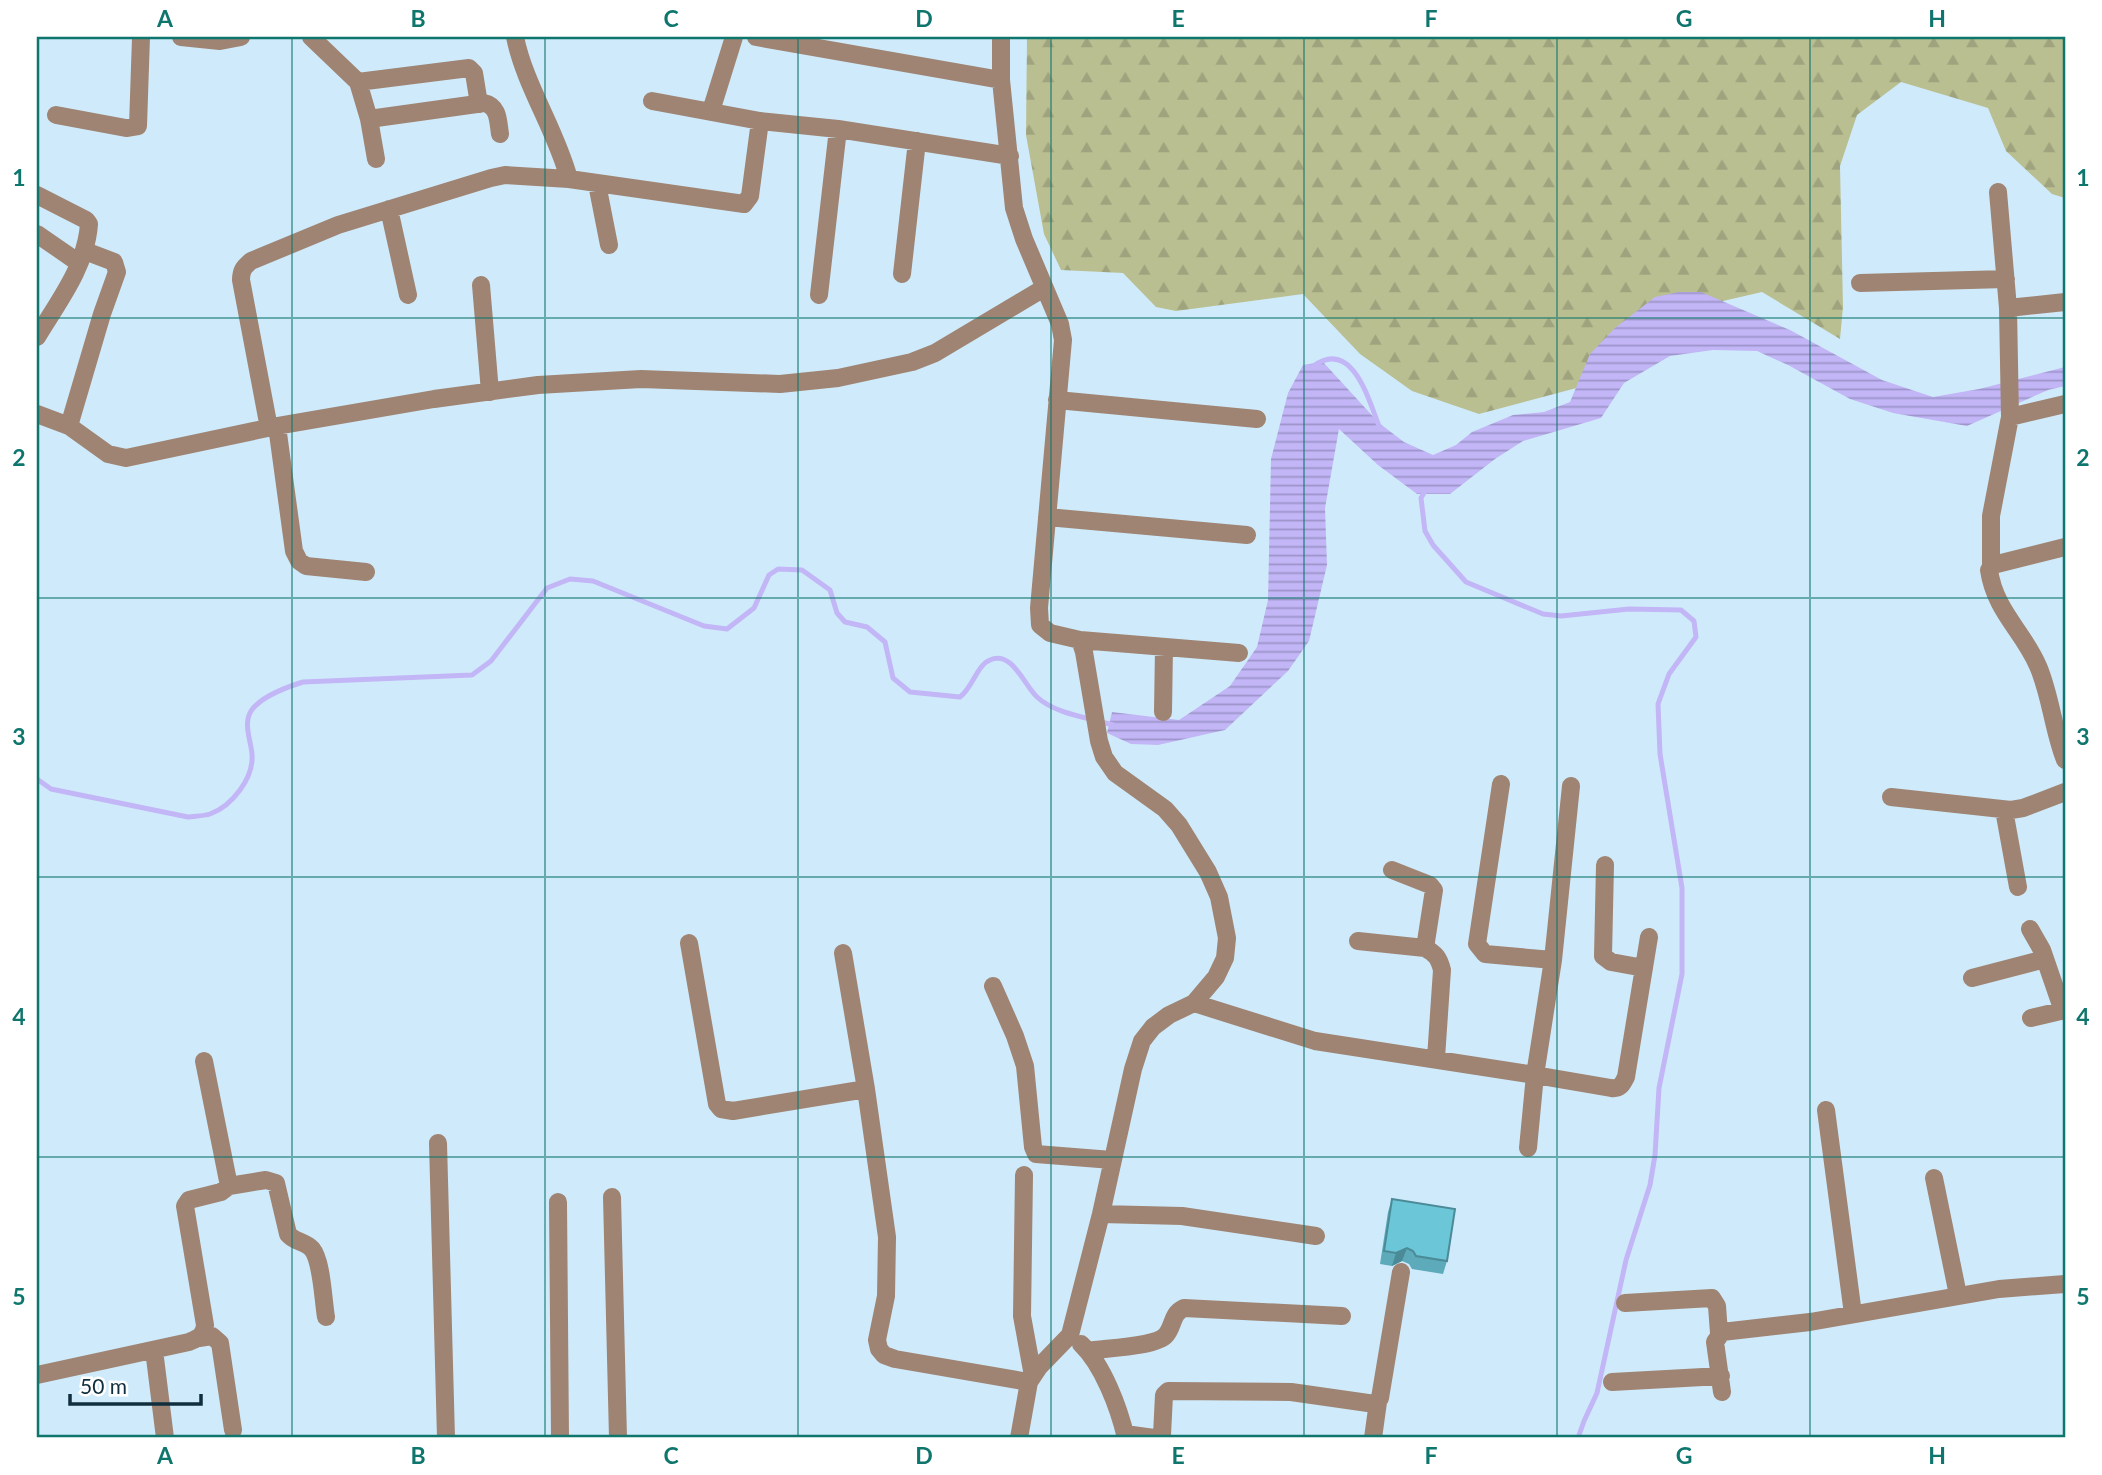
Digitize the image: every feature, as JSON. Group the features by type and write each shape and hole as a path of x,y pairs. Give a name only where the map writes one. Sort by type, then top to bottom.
{"street":[{"path":"56,115 126,128 138,125 141,37"},
{"path":"181,37 220,41 242,37"},
{"path":"311,37 358,82 369,119 376,159"},
{"path":"515,37 523,66 562,153 569,179"},
{"path":"711,111 734,37"},
{"path":"756,37 1001,80"},
{"path":"1001,37 1001,80 1017,221 1060,324 1063,340 1039,608 1040,625 1050,633 1080,640 1238,653"},
{"path":"358,82 469,68 474,73 479,104"},
{"path":"652,101 761,121 838,129 1010,156"},
{"path":"369,119 484,103 494,107 500,134"},
{"path":"366,572 306,566 299,561 294,551 273,427 241,273 251,261 320,232 505,175 569,179 744,204 750,196 761,121"},
{"path":"819,295 838,129"},
{"path":"902,274 918,141"},
{"path":"597,184 609,245"},
{"path":"1998,192 2008,308 2010,414 1991,516 1989,570 1992,589 1998,603 2039,668 2063,741 2065,760"},
{"path":"37,195 86,220 89,225 82,257 59,304 37,337"},
{"path":"390,209 408,295"},
{"path":"37,234 82,257 114,262 117,272 69,426"},
{"path":"1860,283 2006,279"},
{"path":"481,285 491,391"},
{"path":"37,414 69,426 117,458 148,454 273,427 537,385 641,379 780,384 838,378 912,362 935,353 1044,288"},
{"path":"2008,308 2065,302"},
{"path":"1057,400 1257,419"},
{"path":"2010,414 2065,404"},
{"path":"1047,517 1247,535"},
{"path":"1991,566 2065,547"},
{"path":"1031,1379 1070,1335 1142,1041 1153,1027 1169,1015 1194,1003 1216,977 1225,958 1227,938 1219,897 1208,872 1180,825 1159,804 1115,773 1104,757 1080,640"},
{"path":"1163,712 1164,647"},
{"path":"1501,784 1477,944 1485,954 1553,960"},
{"path":"1528,1148 1535,1075 1553,960 1571,786"},
{"path":"1891,797 2004,810 2023,808 2065,792"},
{"path":"2004,810 2018,887"},
{"path":"1605,865 1603,956 1611,962 1644,968"},
{"path":"1391,870 1430,885 1434,890 1425,948"},
{"path":"2030,929 2045,959 2064,1010 2031,1018"},
{"path":"1194,1003 1296,1037 1617,1089 1626,1077 1649,937"},
{"path":"1359,941 1425,948 1440,960 1442,970 1436,1058"},
{"path":"689,943 720,1109 733,1111 866,1088"},
{"path":"843,953 887,1237 886,1296 877,1340 879,1349 884,1355 895,1359 1031,1379"},
{"path":"1972,978 2045,959"},
{"path":"993,986 1025,1066 1032,1147 1036,1154 1112,1160"},
{"path":"204,1061 229,1186"},
{"path":"1825,1110 1853,1314"},
{"path":"438,1143 446,1438"},
{"path":"1019,1438 1031,1379 1021,1317 1024,1175"},
{"path":"1934,1178 1958,1295"},
{"path":"199,1338 205,1332 205,1325 185,1206 189,1200 221,1192 229,1186 266,1180 276,1183 288,1234 292,1239 310,1246 317,1258 326,1317"},
{"path":"612,1198 618,1438"},
{"path":"558,1202 560,1438"},
{"path":"1101,1214 1192,1217 1316,1236"},
{"path":"1373,1438 1401,1272"},
{"path":"1719,1333 1999,1289 2065,1284"},
{"path":"1612,1382 1721,1384 1715,1342 1719,1333 1717,1306 1712,1298 1625,1303"},
{"path":"1088,1351 1158,1341 1168,1334 1174,1316 1184,1308 1342,1316"},
{"path":"1070,1335 1088,1351 1104,1376 1125,1436 1154,1438 1162,1435 1164,1395 1168,1391 1291,1392 1373,1404 1378,1402"},
{"path":"37,1375 212,1336 220,1343 233,1430"},
{"path":"154,1350 164,1438"}],"green space":[{"path":"1027,37 2065,37 2065,198 2052,194 2006,151 1988,108 1901,82 1857,115 1840,166 1843,307 1840,339 1762,292 1710,304 1584,386 1479,414 1412,391 1360,354 1303,294 1176,311 1156,307 1123,273 1061,270 1044,234 1026,135"}],"shaded area":[{"path":"1679,292 1701,292 1790,330 1882,380 1933,397 1979,389 2065,367 2065,386 2048,390 1967,426 1893,413 1850,399 1757,351 1713,350 1670,356 1624,383 1601,418 1523,441 1450,494 1417,494 1378,465 1339,429 1325,508 1327,565 1309,641 1288,671 1225,730 1158,745 1131,744 1107,733 1112,712 1179,720 1230,686 1257,647 1268,600 1271,459 1288,393 1303,365 1323,362 1379,423 1404,442 1433,455 1456,445 1472,432 1513,415 1544,412 1570,402 1590,354 1615,328 1655,297"}],"building":[{"path":"1392,1199 1455,1209 1447,1261 1416,1256 1407,1248 1396,1253 1384,1251"}],"waterway":[{"path":"1312,367 1326,360 1338,360 1348,365 1364,387 1379,426"},
{"path":"1425,491 1421,498 1425,531 1433,545 1466,582 1543,614 1561,616 1629,609 1681,610 1694,621 1696,637 1669,674 1658,704 1660,754 1682,888 1682,974 1659,1088 1655,1155 1650,1185 1626,1260 1597,1393 1578,1438"},
{"path":"37,779 51,789 188,817 210,814 226,805 245,781 252,763 249,716 255,706 268,697 303,682 472,675 491,661 547,588 570,579 593,581 704,626 727,629 754,608 769,575 778,569 802,570 830,590 837,613 845,622 867,627 885,642 893,678 910,692 960,697 982,666 998,658 1011,664 1044,703 1113,725"}]}
